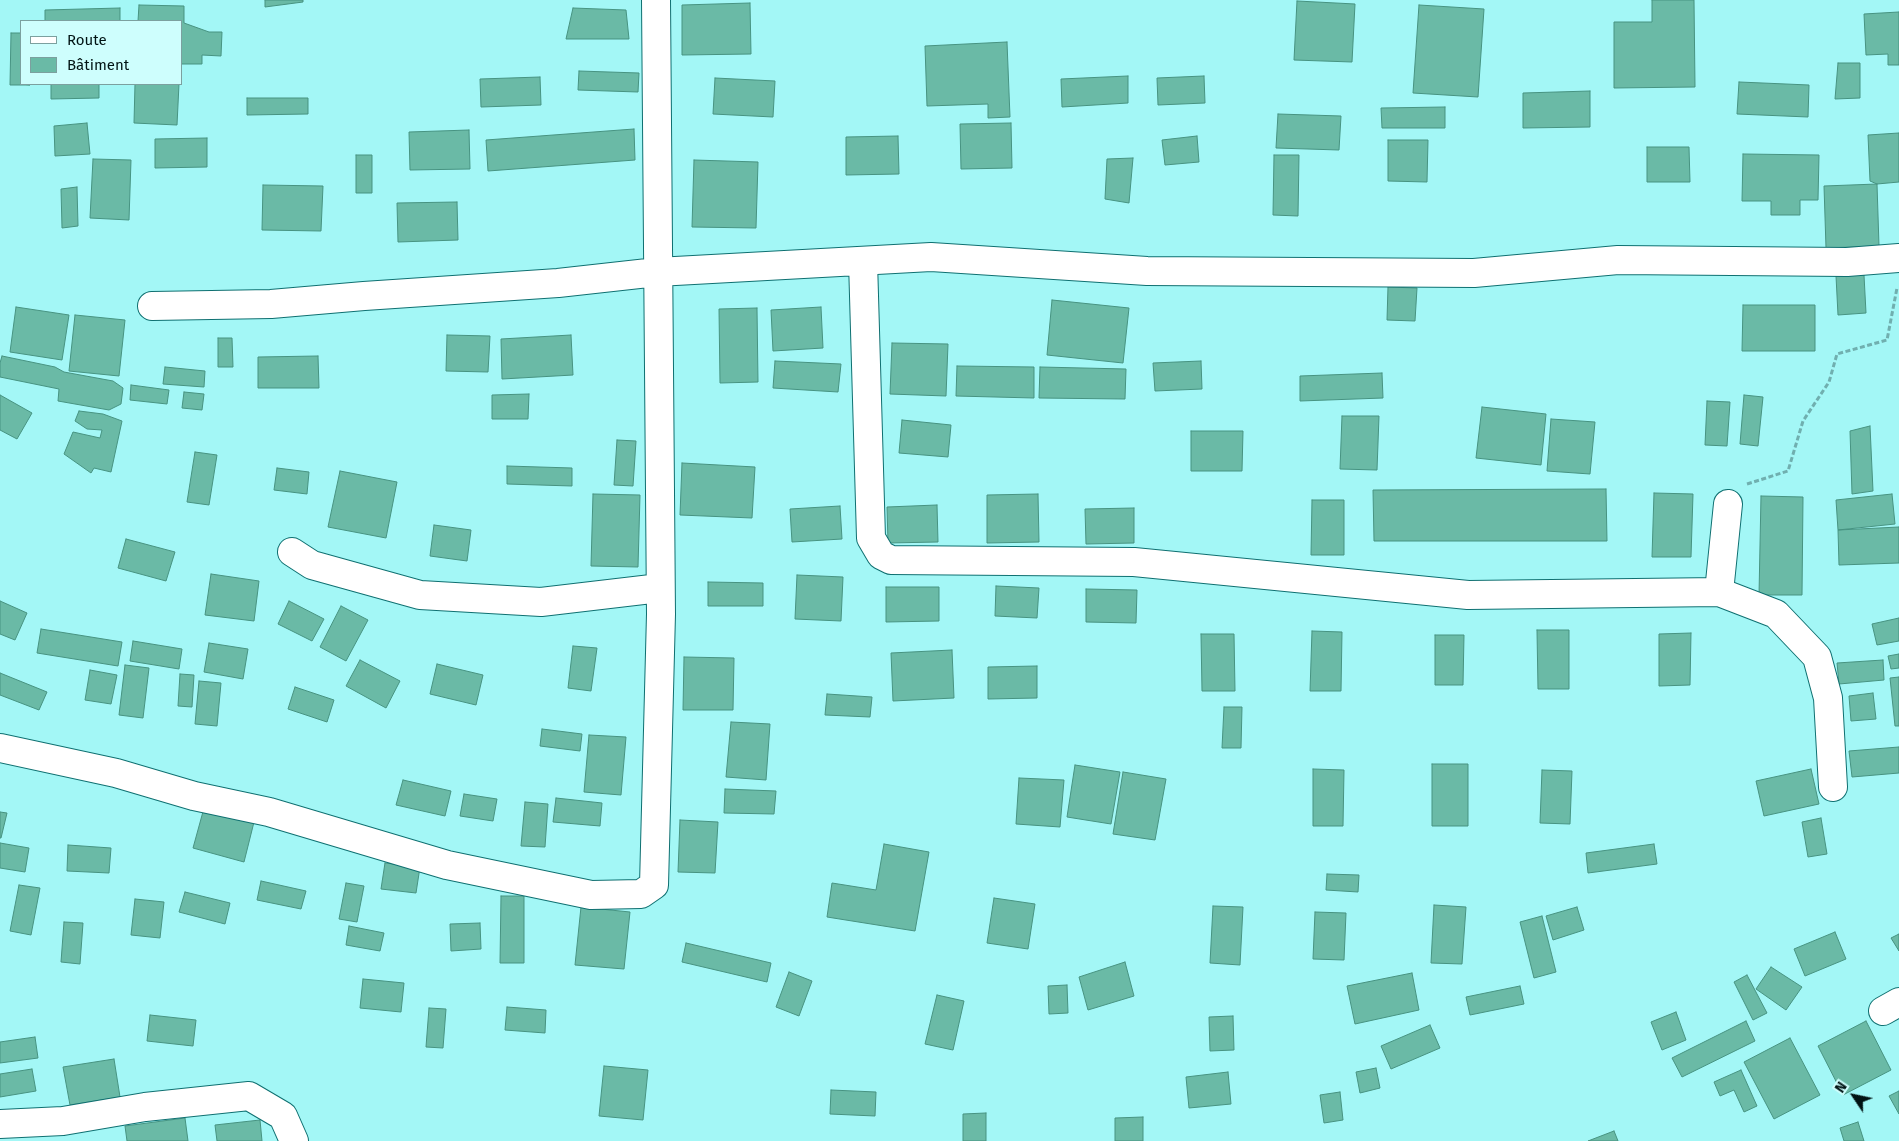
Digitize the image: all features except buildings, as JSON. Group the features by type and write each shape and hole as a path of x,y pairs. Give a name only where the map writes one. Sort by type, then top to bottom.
{"street":[{"path":"0,748 116,772 194,796 268,812 447,866 591,895 641,894 654,885 660,588 656,0"},
{"path":"152,306 271,304 558,283 657,272 931,258 1147,271 1474,272 1618,260 1847,262 1899,258"},
{"path":"863,261 871,538 881,555 891,560 1134,562 1468,595 1719,592 1776,614 1817,657 1828,698 1833,787"},
{"path":"1719,592 1728,504"},
{"path":"292,552 312,565 420,595 541,602 660,588"},
{"path":"0,1124 63,1121 145,1108 249,1096 283,1116 294,1141"}],"path":[{"path":"1728,504 1744,486 1788,472 1803,421 1829,382 1837,354 1887,340 1897,287"}]}
